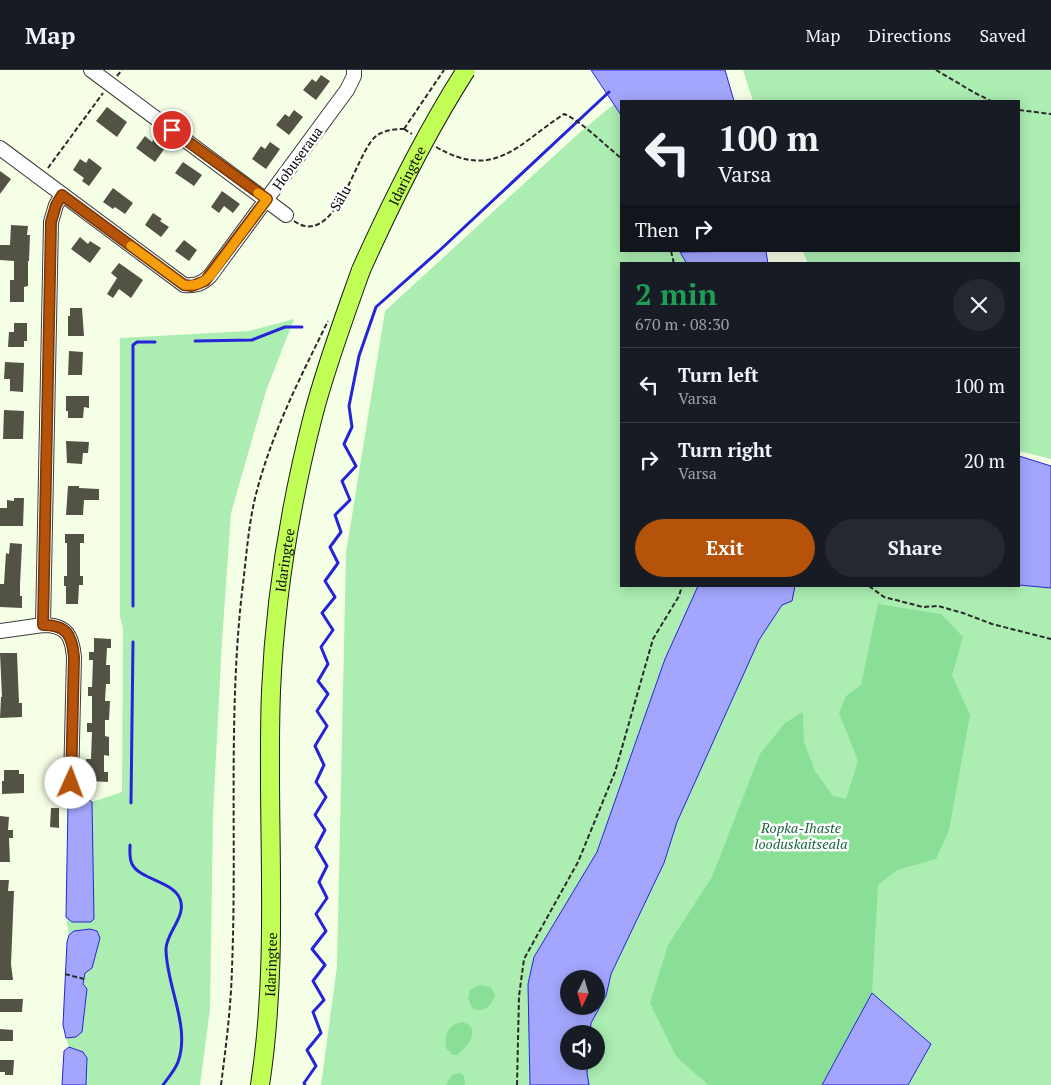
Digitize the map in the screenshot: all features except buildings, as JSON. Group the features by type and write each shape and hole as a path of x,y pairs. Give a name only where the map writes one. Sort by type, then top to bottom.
{"main road":[{"name":"Idaringtee","path":"260,1085 269,993 271,690 280,585 298,477 313,414 334,346 361,270 405,176 430,129 466,70"}],"street":[{"path":"91,70 267,199 286,215"},
{"name":"Hobuseraua","path":"0,148 184,285 192,286 199,284 210,276 347,90 354,76 354,70"},
{"path":"43,625 51,222 56,205 62,195"},
{"path":"0,631 43,625 57,626 72,639 74,657 71,783"}],"path":[{"path":"41,179 122,70"},
{"path":"412,134 404,129 444,70"},
{"path":"936,70 975,94 989,100"},
{"path":"1020,110 1051,114"},
{"path":"436,147 452,156 471,160 496,159 529,141 543,128 564,114 574,118 581,126 620,157"},
{"name":"Sälu","path":"286,215 298,224 311,226 322,222 332,214 337,206 367,146 377,135 390,130 404,129"},
{"path":"221,1085 228,1033 232,968 233,708 236,643 254,501 268,452 283,413 330,317"},
{"path":"517,1085 519,996 524,959 578,862 615,772 653,639 679,596 682,587"},
{"path":"871,587 884,597 923,607 938,606 992,624 1051,639"},
{"path":"66,974 84,979"}],"green space":[{"path":"743,70 1051,70 1051,459 1020,451 1020,262 807,262 803,252 1020,252 1020,100 753,100"},
{"name":"Ropka-Ihaste looduskaitseala","path":"614,104 620,113 620,252 681,252 686,262 620,262 620,587 1020,587 1020,585 1051,588 1051,1085 321,1085 337,966 346,553 385,311 578,134"},
{"path":"294,319 266,391 231,513 213,815 210,1009 200,1085 86,1085 87,1058 83,1052 69,1047 66,1038 76,1037 85,972 75,931 69,935 66,917 72,922 94,919 92,802 122,792 123,628 120,617 120,338 249,331"},
{"path":"878,604 941,614 963,637 952,675 970,715 949,830 936,859 897,870 878,885 872,993 822,1085 708,1085 676,1056 650,1003 668,945 712,877 760,754 785,723 803,712 804,742 815,771 833,796 846,799 858,761 839,713 846,696 861,685"},
{"path":"479,985 491,987 495,995 489,1006 476,1010 472,1008 468,998 470,990"},
{"path":"462,1022 471,1028 471,1038 461,1052 453,1055 446,1048 446,1035 453,1025"},
{"path":"460,1073 464,1076 465,1085 446,1085 452,1075"}],"water":[{"path":"591,70 725,70 734,100 620,100 620,114"},
{"path":"680,252 766,252 768,262 686,262"},
{"path":"1020,456 1051,466 1051,588 1020,585"},
{"path":"698,587 795,587 792,601 782,605 759,640 677,822 664,863 611,974 605,998 605,970 560,970 560,1015 595,1015 591,1025 560,1025 560,1070 587,1070 589,1085 530,1085 528,984 534,957 597,852 665,659"},
{"path":"88,799 92,802 94,919 91,922 72,922 66,917 68,805 70,800"},
{"path":"90,929 97,931 100,938 92,968 85,973 83,984 87,989 82,1032 76,1037 66,1038 63,1025 67,942 69,935 74,931"},
{"path":"872,993 931,1044 908,1085 822,1085"},
{"path":"69,1047 83,1052 87,1058 86,1085 62,1085 64,1051"}],"waterway":[{"path":"305,1085 304,1083 316,1066 307,1050 321,1033 313,1012 324,1000 313,981 325,965 312,949 326,931 316,914 327,898 319,882 327,866 316,847 325,830 315,815 326,797 316,782 324,765 315,746 327,726 317,711 328,694 318,681 328,664 321,647 333,630 322,613 335,597 325,581 338,563 330,547 341,532 335,515 350,500 342,481 356,466 344,444 352,427 349,406 359,356 376,307 440,250 609,92"},
{"path":"195,341 252,340 285,327 302,327"},
{"path":"133,606 133,345 137,342 155,342"},
{"path":"131,803 133,642"},
{"path":"130,845 130,859 136,869 142,874 171,888 180,899 181,905 179,918 169,937 166,949 167,963 180,1020 181,1049 177,1065 163,1085"}],"slow traffic":[{"path":"131,246 184,285 192,286 199,284 210,276 267,199 258,193"}],"route":[{"path":"71,783 74,657 72,639 70,635 57,626 43,625 51,222 56,205 62,195 184,285 192,286 205,281 267,199 172,130"}]}
